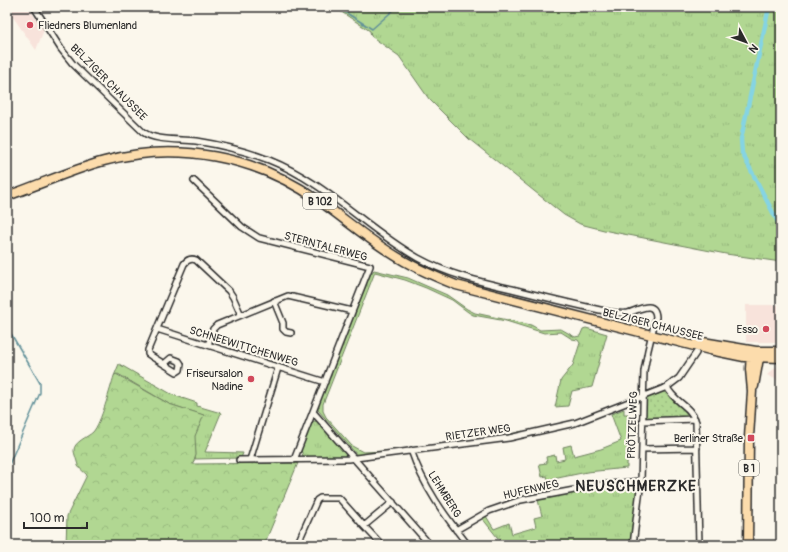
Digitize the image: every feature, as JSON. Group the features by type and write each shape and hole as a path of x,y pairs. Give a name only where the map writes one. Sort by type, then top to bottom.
{"main road":[{"name":"BELZIGER CHAUSSEE","path":"7,196 81,168 123,156 180,152 222,158 257,168 291,183 317,199 398,258 427,274 456,285 652,333 754,354"},
{"path":"754,354 781,351"},
{"path":"754,354 781,358"},
{"name":"B 1","path":"748,545 749,429 754,354"}],"street":[{"name":"BELZIGER CHAUSSEE","path":"34,7 61,49 73,64 143,132"},
{"name":"PRÖTZELWEG","path":"143,132 156,138 187,140 231,148 256,155 282,166 324,189 408,252 432,265 452,273 485,283 609,312 623,313 646,306 651,307 656,314 644,371 641,481 633,545"},
{"name":"STERNTALERWEG","path":"194,181 242,227 259,238 370,266 294,460"},
{"path":"164,364 151,356 148,352 184,264 188,260 191,259 197,261 232,295 241,315"},
{"path":"208,345 213,329 216,326 288,296 352,311"},
{"path":"274,302 283,323 283,329 286,332 291,333"},
{"name":"SCHNEEWITTCHENWEG","path":"157,329 325,382"},
{"name":"RIETZER WEG","path":"239,460 354,458 503,439 551,429 586,419 667,387 679,378 696,354"},
{"path":"250,460 278,368"},
{"path":"667,387 674,397 690,411 695,420 699,545"},
{"path":"313,412 430,545"},
{"path":"642,420 695,420"},
{"path":"642,449 697,448"},
{"name":"LEHMBERG","path":"411,450 427,488 468,545"},
{"name":"HUFENWEG","path":"456,530 489,511 521,500 601,484 641,481"},
{"path":"297,545 319,498 339,498 380,543"},
{"path":"364,526 393,502"}],"shaded area":[{"name":"Fliedners Blumenland","path":"7,7 28,7 44,30 36,50 13,17 8,20"},
{"path":"746,305 781,305 781,342 746,342"},
{"path":"781,363 781,382 767,375"}],"green space":[{"path":"334,7 781,7 781,262 726,254 608,231 580,224 564,215 469,139 429,99 399,56 371,36 370,31"},
{"path":"374,270 408,278 447,295 475,313 531,325 540,330 561,329 575,337 580,336 583,329 586,328 607,334 592,387 572,391 568,406 555,407 561,380 573,365 580,343 578,340 572,339 561,332 544,333 506,321 473,315 452,300 426,288 405,280 375,272 323,404 323,411 326,417 352,446 363,452 385,451 499,437 523,431 523,434 463,443 357,455 318,410 318,405 370,275"},
{"path":"119,364 173,395 197,403 197,406 221,413 205,452 243,453 241,458 195,459 196,454 194,442 203,415 169,404 118,374 114,376"},
{"path":"116,374 169,404 204,415 195,436 196,455 193,464 298,463 264,545 66,545 67,516 87,475 78,466 74,448 78,442 93,432 96,428"},
{"path":"662,391 667,393 692,417 644,419 644,407 646,400"},
{"path":"624,409 624,414 628,414 627,468 587,472 548,480 547,476 542,477 539,464 547,463 546,457 555,455 556,461 565,459 563,447 571,445 574,456 601,449 621,441 611,414"},
{"path":"314,421 319,422 346,453 345,457 306,458 303,456 301,450 311,423"},
{"path":"638,485 631,545 508,545 497,537 482,518 486,516 494,529 509,523 512,534 536,527 534,518 542,516 538,500 590,490"}],"waterway":[{"path":"337,7 372,29 397,7"},
{"path":"769,7 741,139 742,153 781,228"},
{"path":"7,327 40,383 40,393 7,469"}],"place":[{"name":"Fliedners Blumenland","path":"30,25"},
{"name":"Esso","path":"766,329"},
{"name":"Friseursalon Nadine","path":"251,379"},
{"name":"Berliner Straße","path":"751,438"}],"district":[{"name":"NEUSCHMERZKE","path":"636,486"}]}
